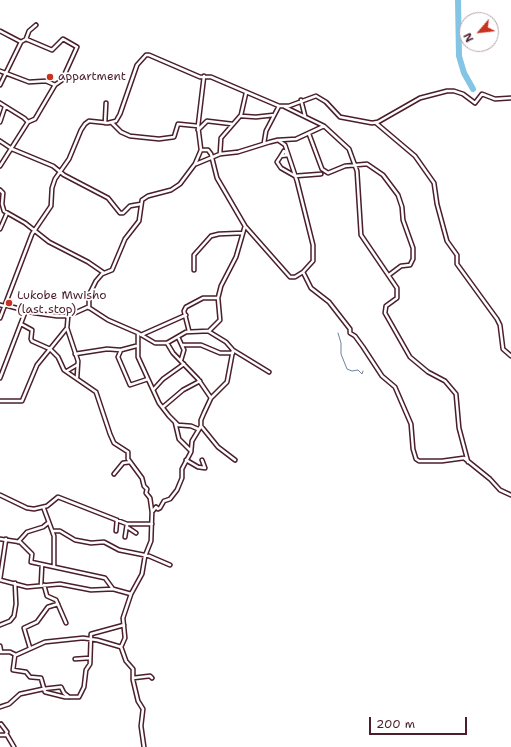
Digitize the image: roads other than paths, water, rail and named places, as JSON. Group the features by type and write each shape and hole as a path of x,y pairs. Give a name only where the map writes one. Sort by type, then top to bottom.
{"street":[{"path":"0,85 21,42 26,39 29,32 36,25"},
{"path":"0,31 21,42"},
{"path":"0,166 28,122 35,119 55,85 59,83 64,76 77,47 63,39 55,49 52,50 26,39"},
{"path":"112,123 120,114 136,67 145,56 149,55 162,62 200,77 204,76 279,106 285,107 324,126 349,149 356,164 361,235 397,288 397,298 386,306 385,313 410,357 428,372 445,381 456,394 459,428 468,462"},
{"path":"0,71 29,82 46,81 55,85"},
{"path":"89,308 89,295 96,280 104,273 108,273 112,270 125,239 138,223 142,200 148,196 171,190 180,184 195,164 201,150 198,126 204,76"},
{"path":"376,123 420,98 445,91 454,91 474,103 482,94 496,99 511,98"},
{"path":"220,154 221,138 232,124 240,117 246,93"},
{"path":"285,107 301,100 316,96 326,102 340,117 376,123 415,156 434,183 437,207 447,241 457,255 457,264 497,319 500,325 503,349 511,356"},
{"path":"301,100 306,117"},
{"path":"0,103 20,115 28,122"},
{"path":"105,123 106,103"},
{"path":"264,144 266,131 279,106"},
{"path":"0,122 5,107"},
{"path":"240,117 274,115"},
{"path":"0,318 34,230 51,206 52,188 58,172 69,159 85,124 95,120 105,123 112,123 119,130 130,136 159,139 174,137 178,124 198,126"},
{"path":"198,130 207,121 232,124"},
{"path":"195,164 220,154 238,152 278,140 292,140 309,134 324,126"},
{"path":"309,134 322,169 328,173 336,169 356,164 367,164 381,172 398,195 402,207 403,220 413,250 412,260 410,265 401,266 389,275"},
{"path":"201,150 208,150 213,157 217,178 245,226 290,277 295,277 303,272 313,261 314,249 286,148 278,140"},
{"path":"0,141 12,149 53,166 58,172 108,198 122,214 130,206 141,204"},
{"path":"281,156 277,162 280,168 295,176 322,174"},
{"path":"0,190 3,194 3,208 7,213 34,230 49,242 88,262 104,273"},
{"path":"0,229 7,213"},
{"path":"209,331 220,320 218,298 221,286 236,257 245,226"},
{"path":"194,270 194,254 211,236 243,232"},
{"path":"303,272 311,288 329,302 350,329 350,333 355,336 363,347 382,376 396,389 411,424 413,449 416,459 419,461 448,461 461,457 490,479 500,490 511,496"},
{"path":"189,331 184,310 186,307 206,297 218,298"},
{"path":"0,305 46,315 68,316 89,308"},
{"path":"89,308 108,320 138,333 155,343 167,343 189,331 209,331 226,342 233,352 269,372"},
{"path":"0,378 26,310"},
{"path":"141,335 186,315"},
{"path":"68,316 67,328 78,365 76,378"},
{"path":"21,324 32,330 32,342 50,349 67,372 94,389 98,395 114,443 128,452 130,462 142,478 144,486 147,489 146,493 150,498 152,512 152,539 145,556 142,574 131,594 123,618 125,638 121,647 126,661 133,668 133,678 138,701 143,709 141,726 144,747"},
{"path":"0,401 22,401 35,368 67,328"},
{"path":"138,333 136,346 138,357 153,391 163,407 178,425 191,426 198,430"},
{"path":"178,337 184,350 181,361"},
{"path":"167,343 173,353 200,381 211,398"},
{"path":"182,345 202,345 220,354 233,352"},
{"path":"75,354 121,350 136,346"},
{"path":"116,350 122,370 130,385 148,379"},
{"path":"118,354 121,350"},
{"path":"152,512 156,507 158,509 160,508 164,501 170,499 177,490 182,478 182,469 191,452 192,441 201,426 201,420 211,398 227,382 229,365 233,352"},
{"path":"153,391 163,379 184,364"},
{"path":"67,372 78,365"},
{"path":"163,407 183,390 200,381"},
{"path":"175,421 179,439 191,452"},
{"path":"201,426 218,447 235,460"},
{"path":"186,460 198,467 205,468 202,460"},
{"path":"114,474 123,463 130,462"},
{"path":"0,495 27,508 34,509 47,506 58,497 117,520 127,525 136,533"},
{"path":"44,509 48,523 53,531 55,548 54,566"},
{"path":"116,531 117,520"},
{"path":"18,542 26,532 43,527 48,523"},
{"path":"127,525 152,524"},
{"path":"125,536 127,525"},
{"path":"53,531 60,531 75,540 91,543 101,542 119,550 149,556 170,565"},
{"path":"0,539 18,542 32,554 31,562 105,578 113,589"},
{"path":"6,539 0,580 27,587 60,584 92,590 113,589 131,594"},
{"path":"42,565 42,585 47,596 56,599 66,623"},
{"path":"0,625 10,621 14,616 16,604 15,583"},
{"path":"30,648 24,628 37,623 48,606 58,604"},
{"path":"15,655 13,669 26,672 30,677 41,678 43,689 46,692 70,697 79,697 83,691 84,676 90,664 91,634 124,625"},
{"path":"15,655 48,642 90,638 121,647"},
{"path":"0,646 0,652 10,652 15,655"},
{"path":"75,659 90,658"},
{"path":"133,678 150,676 152,678"},
{"path":"0,707 9,704 20,694 43,689 62,687 64,693 70,697"},
{"path":"1,724 7,732 6,734 14,747"},
{"path":"0,735 6,734"}],"waterway":[{"path":"458,0 459,56 464,73 473,89"},
{"path":"338,333 341,343 341,354 347,369 352,371 358,370 362,374 363,371"}],"place":[{"name":"appartment","path":"50,77"},
{"name":"Lukobe Mwisho (last stop)","path":"9,303"}]}
